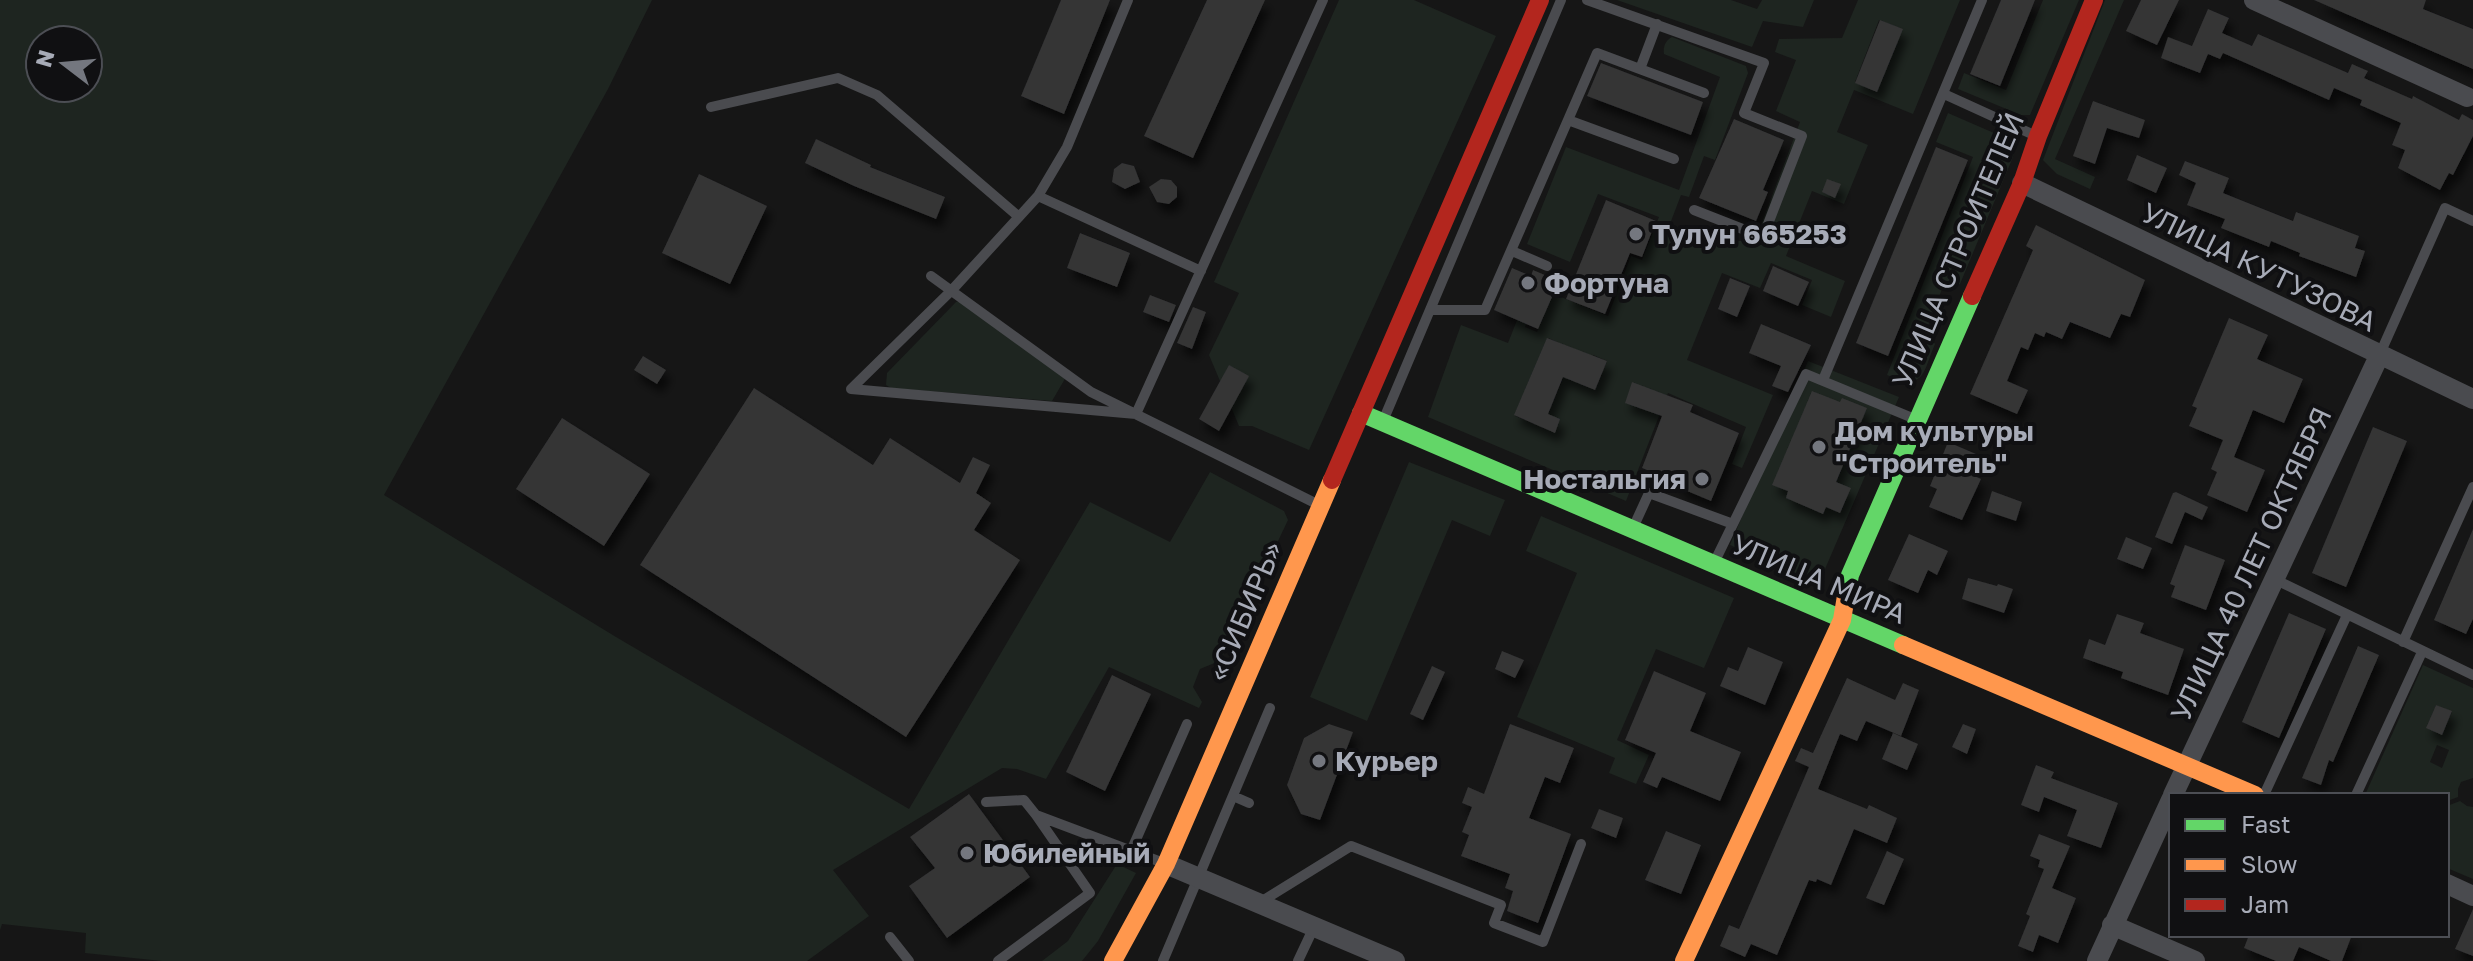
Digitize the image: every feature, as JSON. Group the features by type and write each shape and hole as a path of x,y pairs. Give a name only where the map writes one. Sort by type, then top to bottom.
{"main road":[{"name":"«СИБИРЬ»","path":"1113,961 1166,864 1540,0"},
{"name":"УЛИЦА СТРОИТЕЛЕЙ","path":"1684,961 1842,620 1850,575 2022,183 2094,0"},
{"name":"УЛИЦА МИРА","path":"1361,413 2251,793"}],"street":[{"path":"2254,0 2467,97"},
{"name":"УЛИЦА КУТУЗОВА","path":"2022,183 2473,399"},
{"name":"УЛИЦА 40 ЛЕТ ОКТЯБРЯ","path":"2174,793 2379,356"},
{"name":"УЛИЦА 40 ЛЕТ ОКТЯБРЯ","path":"2097,961 2169,804"},
{"path":"1166,864 1395,961"},
{"path":"2449,885 2473,896"},
{"path":"2112,925 2195,961"}],"lane":[{"path":"1128,0 1067,147 1038,196 952,290 851,389 1136,414"},
{"path":"1136,414 1323,0"},
{"path":"1382,423 1561,0"},
{"path":"1587,0 1764,63 1744,113 1802,136 1763,237 1694,210"},
{"path":"1823,380 1982,0"},
{"path":"1640,69 1657,24"},
{"path":"1430,310 1485,310 1597,53 1704,93"},
{"path":"711,107 838,78 877,95 1019,217"},
{"path":"1944,94 2038,136"},
{"path":"1568,120 1674,159"},
{"path":"1038,196 1201,271"},
{"path":"2379,356 2445,208 2473,221"},
{"path":"1512,251 1547,266"},
{"path":"931,276 1091,392 1320,506"},
{"path":"1714,564 1806,374 1916,420"},
{"path":"2403,642 2473,487"},
{"path":"1632,530 1649,493 1733,524"},
{"path":"2276,580 2473,675"},
{"path":"2265,793 2347,615"},
{"path":"2357,793 2422,652"},
{"path":"1163,961 1270,708"},
{"path":"1131,851 1187,724"},
{"path":"1233,796 1249,803"},
{"path":"986,802 1024,800 1090,893 998,961"},
{"path":"1036,815 1166,864"},
{"path":"1258,903 1351,846 1501,905 1494,923 1543,942 1581,844"},
{"path":"1298,961 1314,927"},
{"path":"890,937 909,961"}],"shaded area":[{"path":"0,0 652,0 608,89 384,495 616,637 909,809 1090,502 1170,542 1210,472 1284,511 1288,520 1226,651 1217,662 1200,669 1193,687 1202,702 1199,708 1109,667 1046,779 1017,769 1002,768 833,870 869,916 807,961 162,961 85,953 86,933 2,924 0,930"},
{"path":"1339,0 1414,0 1496,36 1309,450 1252,426 1239,426 1209,355 1239,293 1214,282"},
{"path":"1617,0 1731,0 1757,9 1762,0 1814,0 1803,27 1763,21 1752,47"},
{"path":"1858,0 1960,0 1913,114 1854,90 1837,132 1868,145 1844,204 1812,191 1786,256 1845,281 1831,317 1802,305 1812,280 1771,263 1760,288 1722,273 1687,360 1773,395 1742,468 1732,464 1746,427 1668,393 1626,501 1428,417 1461,325 1508,343 1531,285 1608,316 1631,256 1642,260 1659,217 1598,194 1570,262 1527,244 1566,147 1679,190 1720,77 1664,54 1668,40 1672,37 1746,66 1748,73 1715,160 1704,156 1689,197 1681,195 1668,229 1701,241 1755,241 1800,122 1776,111 1796,60 1775,52 1779,39 1842,38","holes":["1879,20 1902,29 1855,83","1535,300 1548,306 1537,332 1525,327","1548,338 1575,350 1548,414 1554,432 1515,416","1593,355 1607,361 1595,390 1581,384"]},
{"path":"2043,0 2079,0 2030,115 2021,115 1958,89 1964,73 2006,90"},
{"path":"2105,0 2124,0 2055,159 2095,177 2090,189 2057,174 2043,160"},
{"path":"1948,113 2010,140 2014,147 2013,157 1960,284 1942,289 1926,331 1935,344 1924,371 1920,377 1909,381 1887,375 1973,157 1936,142"},
{"path":"964,300 1066,377 1052,401 891,388 886,385 887,373 956,302"},
{"path":"1808,361 1899,397 1819,583 1730,545"},
{"path":"1409,462 1505,500 1490,536 1452,520 1367,721 1310,697"},
{"path":"1541,516 1734,598 1704,668 1656,649 1617,740 1649,755 1636,784 1609,773 1615,758 1517,717 1577,573 1526,551"},
{"path":"2423,665 2473,688 2473,778 2461,782 2458,797 2449,800 2449,793 2366,793","holes":["2436,705 2452,712 2442,734 2427,727","2437,745 2449,750 2442,768 2430,762"]},
{"path":"2460,801 2473,807 2473,879 2449,869 2449,805"},
{"path":"1117,864 1136,873 1098,941 1082,961 1042,961 1068,941"}],"building":[{"path":"1061,0 1110,0 1064,114 1021,96"},
{"path":"1207,0 1265,0 1193,158 1144,136"},
{"path":"2001,0 2035,0 2000,86 1970,74"},
{"path":"2141,0 2179,0 2157,45 2126,31"},
{"path":"2314,0 2426,0 2423,9 2473,29 2473,69"},
{"path":"2208,9 2229,18 2222,33 2252,46 2258,34 2348,73 2352,64 2368,71 2364,78 2412,99 2413,96 2459,120 2462,114 2473,120 2473,136 2453,175 2449,173 2440,190 2398,168 2405,150 2392,145 2401,123 2360,105 2362,100 2334,88 2329,100 2223,53 2220,59 2208,54 2200,73 2161,58 2168,37 2192,46"},
{"path":"1880,20 1903,29 1877,92 1855,83"},
{"path":"1601,63 1703,102 1691,135 1587,96"},
{"path":"2093,101 2145,120 2139,138 2107,128 2095,164 2073,156"},
{"path":"1734,119 1784,140 1763,190 1768,192 1756,221 1699,198"},
{"path":"816,139 870,167 945,197 936,219 805,163"},
{"path":"1936,147 1968,160 1888,356 1856,343"},
{"path":"2137,155 2167,168 2156,193 2127,180"},
{"path":"2185,161 2229,178 2223,193 2293,221 2296,212 2359,236 2355,248 2365,251 2356,277 2299,256 2300,253 2271,241 2269,247 2221,228 2225,219 2187,205 2196,183 2179,175"},
{"path":"1122,163 1134,166 1140,182 1125,189 1112,182 1114,169"},
{"path":"699,174 767,206 730,284 662,253"},
{"path":"1161,179 1171,180 1177,187 1177,197 1169,204 1157,202 1149,187"},
{"path":"1827,179 1841,184 1835,198 1822,192"},
{"path":"1606,200 1656,221 1642,257 1630,253 1605,314 1566,299"},
{"path":"2036,225 2145,280 2130,317 2121,314 2110,338 2070,322 2062,339 2046,332 2044,337 2035,333 2028,350 2021,347 2007,381 2028,390 2017,414 1970,394 2033,250 2026,246"},
{"path":"1080,233 1130,253 1117,287 1067,268"},
{"path":"1773,266 1809,282 1798,306 1763,291"},
{"path":"1512,268 1531,276 1533,270 1559,281 1538,329 1494,310"},
{"path":"1730,278 1750,286 1737,317 1718,309"},
{"path":"1150,295 1176,305 1169,322 1143,312"},
{"path":"1193,307 1206,312 1192,349 1177,343"},
{"path":"2229,318 2268,335 2257,359 2303,379 2284,423 2253,410 2234,457 2265,470 2247,512 2207,495 2217,472 2211,469 2223,440 2189,426 2197,408 2192,406"},
{"path":"1761,324 1811,345 1788,392 1772,386 1781,366 1749,353"},
{"path":"1547,338 1607,361 1595,390 1563,377 1548,414 1560,419 1555,433 1514,415"},
{"path":"643,356 666,370 657,384 634,370"},
{"path":"1229,365 1249,376 1219,431 1199,419"},
{"path":"1632,382 1693,405 1690,412 1739,433 1711,501 1680,488 1682,484 1642,468 1662,416 1625,403"},
{"path":"754,388 873,465 890,438 960,483 973,457 990,465 976,493 991,503 974,530 1020,560 906,737 640,565"},
{"name":"Дом культуры \"Строитель\"","path":"1812,391 1867,408 1836,482 1851,488 1840,513 1826,507 1823,514 1786,498 1788,491 1772,485"},
{"path":"562,418 650,474 604,546 516,489"},
{"path":"2373,427 2407,441 2346,587 2312,573"},
{"path":"1948,442 1976,454 1968,473 1981,479 1962,520 1929,507 1937,489 1930,486"},
{"path":"1992,491 2022,502 2016,521 1986,511"},
{"path":"2176,492 2208,507 2202,520 2185,512 2172,544 2155,537"},
{"path":"2473,529 2473,619 2466,634 2434,620"},
{"path":"1909,534 1948,551 1937,575 1928,570 1918,593 1888,580"},
{"path":"2126,537 2152,548 2143,569 2117,559"},
{"path":"2185,545 2225,560 2206,610 2171,597 2175,586 2170,584"},
{"path":"1968,578 2013,589 2004,613 1962,599"},
{"path":"2289,613 2326,629 2279,738 2242,722"},
{"path":"2117,614 2144,623 2140,633 2184,649 2168,695 2121,678 2123,672 2083,658 2089,639 2105,645"},
{"path":"2358,646 2379,655 2333,762 2329,760 2321,785 2302,778"},
{"path":"1748,647 1783,662 1765,705 1720,686 1728,667 1738,671"},
{"path":"1502,651 1524,660 1515,678 1495,669"},
{"path":"1432,666 1445,672 1423,720 1410,714"},
{"path":"1654,671 1706,693 1690,731 1741,752 1720,801 1662,777 1657,788 1643,782 1656,753 1625,740"},
{"path":"1112,675 1151,694 1105,791 1066,772"},
{"path":"1847,678 1895,700 1903,683 1919,690 1901,736 1866,721 1857,741 1840,734 1818,789 1867,809 1869,805 1897,818 1887,843 1854,829 1831,885 1817,879 1816,882 1809,880 1777,955 1751,944 1745,957 1720,946 1729,925 1739,929 1809,767 1795,761 1801,748 1813,753"},
{"path":"2436,705 2452,711 2442,735 2426,728"},
{"name":"Курьер","path":"1329,724 1353,732 1320,820 1301,814 1287,785 1304,738"},
{"path":"1510,724 1574,748 1560,783 1545,777 1529,818 1571,834 1538,923 1507,911 1513,891 1505,888 1510,874 1461,856 1469,835 1462,832 1472,807 1462,803 1468,787 1484,794"},
{"path":"1963,724 1976,729 1967,754 1952,747"},
{"path":"1893,733 1918,744 1907,770 1882,759"},
{"path":"2036,765 2054,772 2051,778 2118,803 2101,848 2067,836 2077,810 2044,797 2039,812 2021,805"},
{"name":"Юбилейный","path":"969,794 1030,877 947,938 909,886 935,868 910,837"},
{"path":"1599,809 1623,818 1616,838 1591,828"},
{"path":"1666,831 1701,845 1681,894 1645,880"},
{"path":"2039,834 2070,846 2052,888 2076,898 2058,943 2039,935 2033,952 2018,946 2030,916 2026,914 2044,869 2038,867 2040,860 2030,856"},
{"path":"1887,851 1904,859 1884,905 1866,898"},
{"path":"2473,909 2473,956 2455,949"},
{"path":"2248,937 2351,937 2342,961 2331,961 2299,947 2293,961 2276,961 2244,948"}],"traffic: fast":[{"path":"1846,596 1850,575 1972,296"},
{"path":"1361,413 1903,645"}],"traffic: slow":[{"path":"1113,961 1166,864 1332,480"},
{"path":"1684,961 1842,620 1846,596"},
{"path":"1903,645 2250,793"}],"traffic: jam":[{"path":"1332,480 1540,0"},
{"path":"1972,296 2022,183 2094,0"}],"place":[{"name":"Тулун 665253","path":"1636,234"},
{"name":"Фортуна","path":"1528,283"},
{"name":"Дом культуры \"Строитель\"","path":"1819,447"},
{"name":"Ностальгия","path":"1702,479"},
{"name":"Курьер","path":"1319,761"},
{"name":"Юбилейный","path":"967,853"}]}
